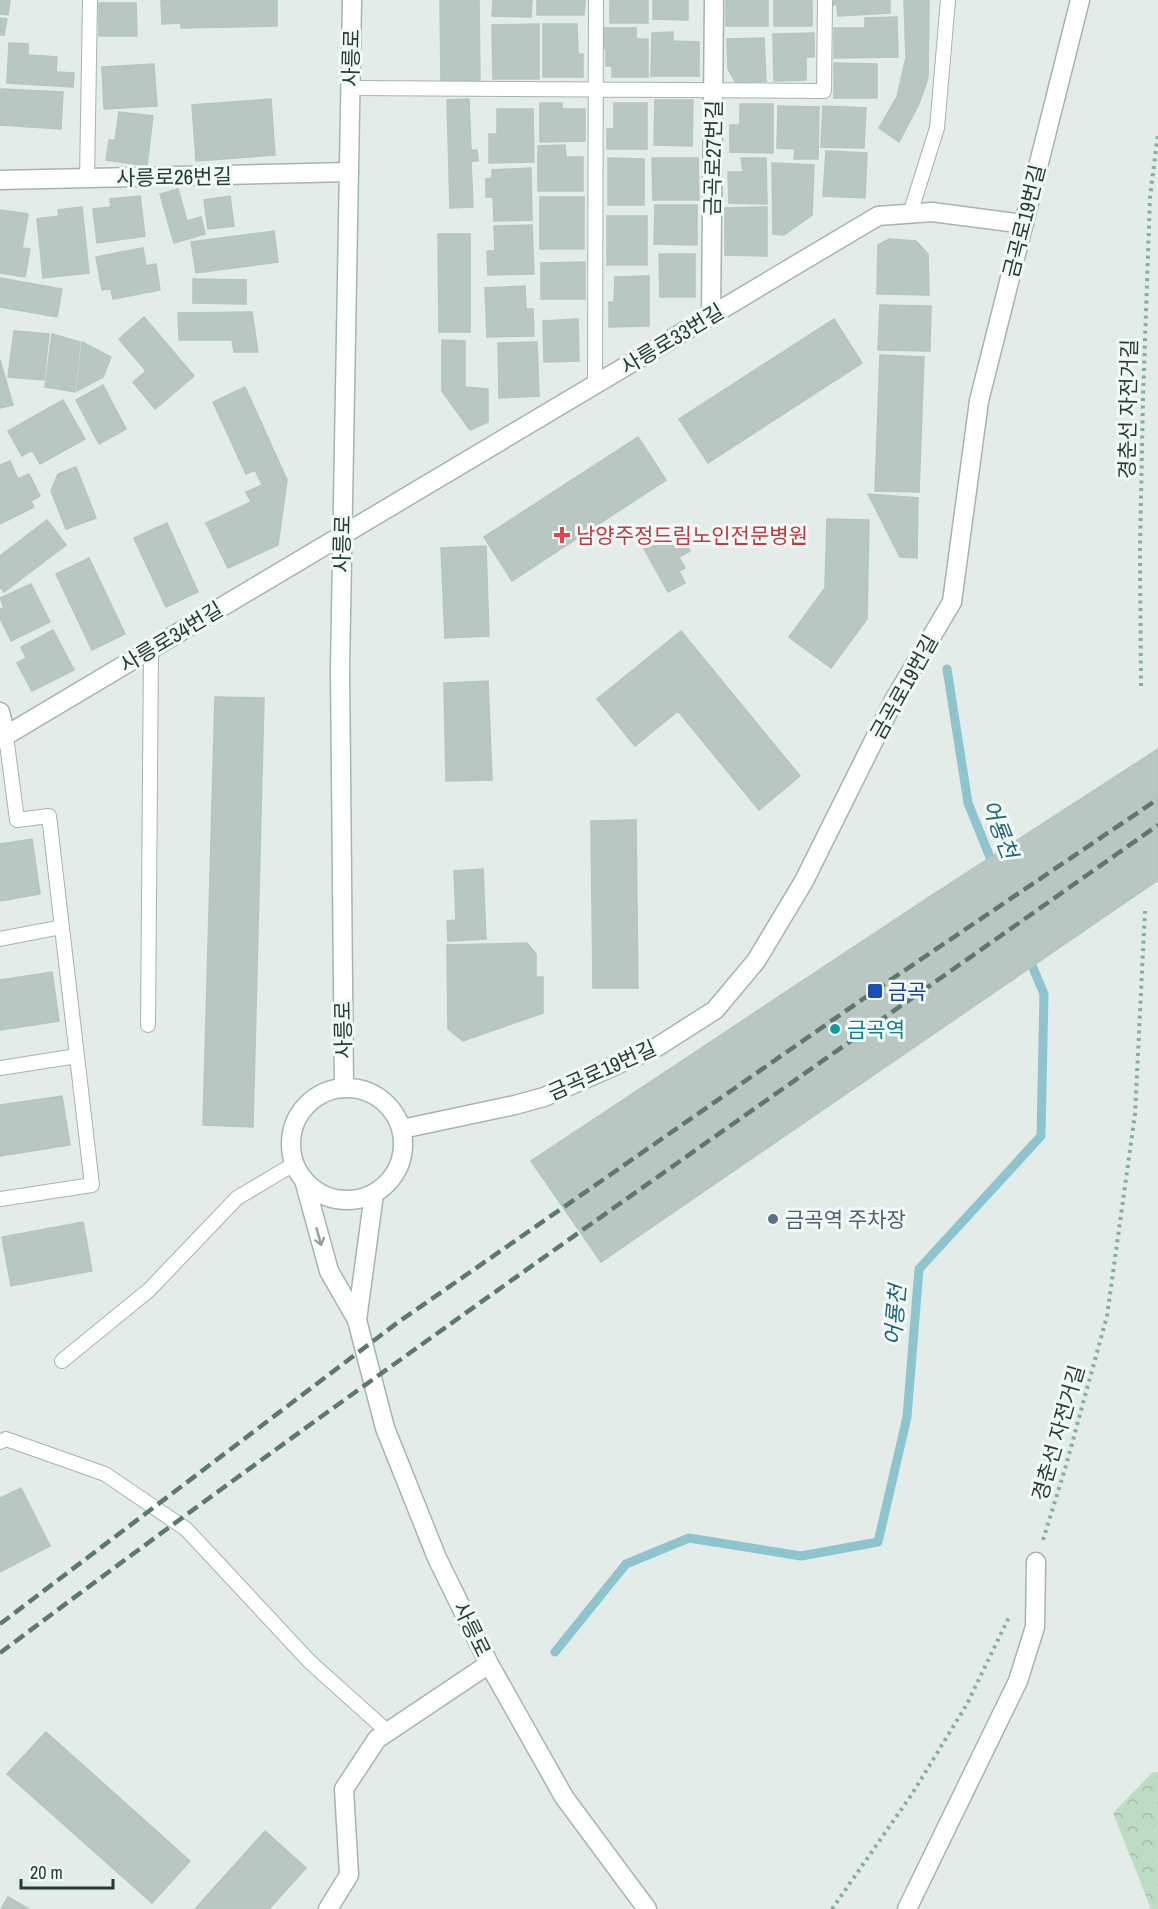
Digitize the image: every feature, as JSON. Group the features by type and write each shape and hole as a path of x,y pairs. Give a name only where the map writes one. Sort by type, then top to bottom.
{"street":[{"name":"사릉로","path":"344,1088 340,669 352,0"},
{"name":"금곡로27번길","path":"711,315 714,0"},
{"name":"금곡로19번길","path":"402,1129 515,1105 544,1096 657,1047 714,1010 756,961 804,881 894,700 952,602 979,401 1080,0"},
{"name":"사릉로26번길","path":"0,180 349,172"},
{"name":"사릉로33번길","path":"341,536 878,216 932,212 1024,224"},
{"name":"사릉로34번길","path":"3,737 341,536"},
{"path":"0,712 3,737"},
{"name":"사릉로","path":"357,1320 374,1194 355,1200 336,1200 318,1193 304,1180 294,1164 291,1147 293,1130 300,1114 311,1101 327,1092 344,1088 363,1090 380,1098 394,1112 402,1129"},
{"path":"374,1194 389,1183 400,1167 404,1148 402,1129"},
{"name":"사릉로","path":"304,1180 329,1271 357,1320 385,1428 437,1558 489,1664 564,1797 647,1909"},
{"path":"907,1909 1018,1681 1035,1627 1036,1562"},
{"path":"328,1909 349,1875 344,1789 377,1739 489,1664"}],"lane":[{"path":"87,179 90,0"},
{"path":"595,385 596,0"},
{"path":"351,88 824,92 825,0"},
{"path":"910,214 937,128 948,0"},
{"path":"148,1025 151,649"},
{"path":"0,1199 92,1185 49,816 17,820 3,737"},
{"path":"0,939 62,927"},
{"path":"0,1068 76,1056"},
{"path":"62,1361 149,1290 237,1198 294,1164"},
{"path":"0,1442 6,1439 105,1474 186,1529 310,1662 388,1732"}],"path":[{"name":"경춘선 자전거길","path":"1141,686 1140,548 1143,399 1150,197 1158,134"},
{"name":"경춘선 자전거길","path":"1036,1562 1065,1469 1107,1316 1135,1114 1145,911"},
{"path":"832,1909 912,1794 967,1704 1011,1613"}],"green space":[{"path":"1158,1772 1158,1909 1151,1909 1113,1813 1152,1773"}],"building":[{"path":"0,0 10,0 8,15 0,14"},
{"path":"161,0 277,0 277,26 181,28 181,23 162,24"},
{"path":"440,0 479,0 480,81 441,81"},
{"path":"493,0 532,0 531,17 492,16"},
{"path":"537,0 585,0 584,15 537,15"},
{"path":"610,0 648,0 648,23 610,23"},
{"path":"653,0 688,0 688,20 653,19"},
{"path":"726,0 768,0 768,26 726,26"},
{"path":"774,0 812,0 812,26 774,26"},
{"path":"831,0 890,0 890,13 838,16 837,5 832,5"},
{"path":"904,0 929,0 928,78 919,104 899,142 879,128 897,97 906,58"},
{"path":"99,3 136,3 137,36 99,36"},
{"path":"897,17 898,57 834,58 834,28 865,28 865,18"},
{"path":"0,18 7,19 4,35 0,35"},
{"path":"539,24 539,79 493,79 492,25"},
{"path":"543,24 577,24 578,54 583,54 583,77 543,77"},
{"path":"600,28 636,28 636,39 648,39 648,77 612,77 612,66 606,66 606,49 600,49"},
{"path":"673,32 673,41 699,42 699,76 651,76 652,33"},
{"path":"814,33 814,57 806,57 806,80 774,81 773,34"},
{"path":"764,38 766,81 736,83 728,69 727,39"},
{"path":"9,43 28,44 28,55 57,57 56,72 74,73 73,87 7,83"},
{"path":"834,63 877,64 877,98 834,98"},
{"path":"154,64 157,106 104,109 102,67"},
{"path":"1,89 63,92 61,129 0,125"},
{"path":"271,99 275,155 196,161 192,105"},
{"path":"469,99 471,150 477,150 478,161 471,161 473,207 450,208 447,100"},
{"path":"655,100 693,100 692,146 654,145"},
{"path":"540,103 562,103 562,109 585,109 585,141 540,142"},
{"path":"614,103 647,103 647,149 607,149 607,129 614,129"},
{"path":"740,104 773,104 773,153 730,152 730,125 740,125"},
{"path":"778,106 819,107 818,159 794,159 795,149 777,148"},
{"path":"823,106 866,108 864,148 821,147"},
{"path":"497,109 533,109 534,162 489,163 489,134 497,134"},
{"path":"119,112 153,116 147,166 106,160 109,140 115,140"},
{"path":"565,145 566,157 583,157 583,191 538,191 538,146"},
{"path":"826,151 867,153 865,198 823,196"},
{"path":"608,158 644,159 644,205 608,205"},
{"path":"652,158 698,158 699,200 653,200"},
{"path":"741,158 766,158 767,204 729,203 728,172 743,172"},
{"path":"772,163 814,165 812,215 784,235 773,234"},
{"path":"531,168 532,220 494,221 493,197 486,197 486,179 492,178 492,170"},
{"path":"178,189 187,221 201,217 205,234 174,243 160,194"},
{"path":"140,196 145,236 97,243 93,209 111,207 110,199"},
{"path":"230,196 234,226 208,229 204,200"},
{"path":"540,197 584,197 584,249 540,249"},
{"path":"655,205 697,205 697,245 654,244"},
{"path":"82,207 89,273 43,278 37,219 59,216 58,210"},
{"path":"767,207 767,256 725,255 725,208"},
{"path":"0,210 28,214 22,248 30,249 25,277 0,273"},
{"path":"607,216 647,216 647,265 607,265"},
{"path":"532,225 534,274 488,275 487,251 495,251 494,226"},
{"path":"274,231 278,262 196,273 191,242"},
{"path":"438,234 470,234 470,332 439,332"},
{"path":"889,239 916,241 928,254 929,295 877,294 878,245"},
{"path":"143,248 146,266 156,264 160,290 113,299 111,289 102,290 96,257"},
{"path":"659,254 695,254 695,297 660,297"},
{"path":"585,262 585,299 541,299 541,263"},
{"path":"649,276 649,326 609,327 609,302 614,302 615,277"},
{"path":"0,278 62,289 57,317 0,307"},
{"path":"193,279 246,280 246,304 193,303"},
{"path":"525,286 526,309 533,309 534,336 487,337 485,288"},
{"path":"880,305 931,306 930,351 878,350"},
{"path":"252,312 258,352 234,352 232,340 179,340 178,313"},
{"path":"144,317 194,376 155,409 133,382 146,371 119,339"},
{"path":"578,319 579,361 544,362 543,321"},
{"path":"834,319 862,363 708,463 679,419"},
{"path":"14,331 49,334 44,380 8,377"},
{"path":"52,334 80,342 75,392 45,387"},
{"path":"442,340 465,341 465,387 488,389 488,422 470,430 442,391"},
{"path":"82,342 111,357 103,377 77,391"},
{"path":"537,342 539,396 499,398 498,343"},
{"path":"880,355 924,357 919,492 875,491"},
{"path":"0,360 13,405 0,408"},
{"path":"103,385 126,429 99,444 76,400"},
{"path":"245,387 287,480 278,545 228,568 206,523 251,502 246,492 262,485 255,470 246,474 213,402"},
{"path":"63,400 85,439 40,464 32,450 22,456 8,431"},
{"path":"638,437 666,480 512,581 484,537"},
{"path":"10,461 18,479 29,474 40,496 31,501 34,507 0,524 0,465"},
{"path":"76,467 96,518 66,529 51,491 58,474"},
{"path":"868,494 918,498 917,558 900,557"},
{"path":"827,519 869,520 867,619 831,668 789,637 825,588"},
{"path":"47,520 66,545 4,592 0,587 0,556"},
{"path":"167,523 198,592 166,607 134,538"},
{"path":"678,529 690,551 679,557 685,568 679,571 685,583 668,592 642,545 659,535 661,539"},
{"path":"486,546 489,636 445,638 441,548"},
{"path":"89,558 125,634 92,650 56,574"},
{"path":"31,584 50,622 11,641 0,618 0,609 4,608 0,598"},
{"path":"53,630 74,670 32,691 17,663 26,658 21,647"},
{"path":"681,631 800,776 759,810 678,711 635,746 597,699"},
{"path":"488,681 492,780 446,781 444,683"},
{"path":"215,697 264,698 253,1127 203,1125"},
{"name":"금곡역","path":"1158,749 1158,880 601,1262 531,1161 929,897"},
{"path":"636,820 638,988 593,988 591,821"},
{"path":"32,839 40,894 0,901 0,844"},
{"path":"483,869 486,939 448,941 447,921 456,920 454,871"},
{"path":"527,943 536,954 536,977 543,977 543,1013 463,1041 448,1029 447,945"},
{"path":"52,972 59,1021 0,1030 0,980"},
{"path":"62,1096 70,1145 0,1156 0,1105"},
{"path":"83,1222 92,1271 11,1286 2,1237"},
{"path":"21,1488 50,1546 0,1572 0,1498"},
{"path":"46,1732 190,1861 152,1903 7,1774"},
{"path":"265,1831 306,1868 269,1909 195,1909"},
{"path":"8,1897 29,1909 1,1909"}],"waterway":[{"name":"어룡천","path":"947,669 968,803 994,867"},
{"name":"어룡천","path":"555,1652 626,1564 689,1538 801,1556 878,1542 907,1417 919,1269 1041,1136 1044,994 1028,956"}],"railway":[{"path":"0,1624 397,1323 886,983 1158,799"},
{"path":"0,1653 431,1338 1158,825"}],"place":[{"name":"남양주정드림노인전문병원","path":"562,535"},
{"name":"금곡","path":"875,991"},
{"name":"금곡역","path":"835,1029"},
{"name":"금곡역 주차장","path":"773,1219"}]}
